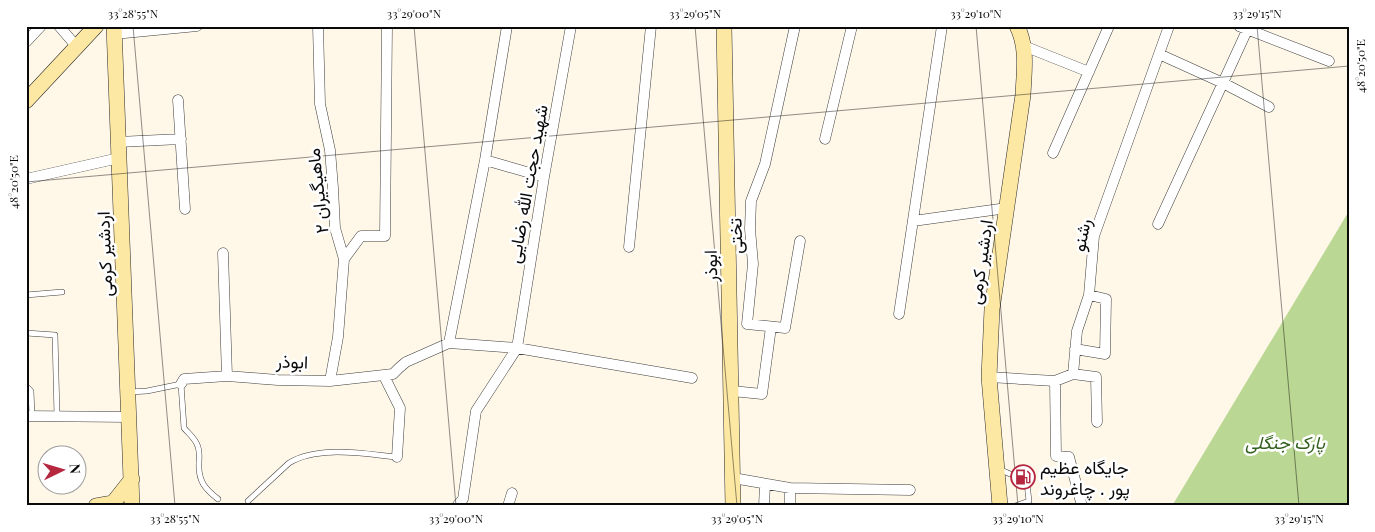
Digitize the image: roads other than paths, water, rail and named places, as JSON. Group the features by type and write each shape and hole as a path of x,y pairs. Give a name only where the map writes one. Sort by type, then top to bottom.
{"main road":[{"path":"26,101 96,26"},
{"name":"ابوذر","path":"724,26 733,506"},
{"name":"اردشیر کرمی","path":"1000,506 989,377 992,309 1023,95 1024,46 1017,26"},
{"name":"اردشیر کرمی","path":"114,30 132,506"},
{"path":"96,506 114,503 132,479"}],"street":[{"path":"26,42 41,26"},
{"path":"59,26 77,47"},
{"path":"114,30 197,26"},
{"name":"ماهیگیران ۲","path":"318,26 320,104 330,150 335,228 344,259 338,337 330,381"},
{"path":"344,259 361,236 385,236 387,26"},
{"path":"507,26 485,160 449,343 517,348 692,378"},
{"name":"شهید حجت الله رضایی","path":"517,348 544,177 571,26"},
{"path":"629,248 651,26"},
{"name":"تختی","path":"771,327 747,324 753,264 750,229 751,200 765,164 795,26"},
{"path":"825,139 852,26"},
{"path":"899,314 942,26"},
{"path":"1053,153 1109,26"},
{"name":"رشنو","path":"1073,374 1077,331 1089,295 1094,236 1169,26"},
{"path":"1158,224 1223,83 1245,27 1329,61"},
{"path":"1024,46 1089,72"},
{"path":"1159,54 1223,83 1269,107"},
{"path":"178,100 185,209"},
{"path":"118,142 181,140"},
{"path":"26,179 119,158"},
{"path":"485,160 544,177"},
{"path":"913,221 1007,208"},
{"path":"732,392 762,394 771,327 785,328 800,241"},
{"path":"223,254 227,376"},
{"path":"1075,349 1105,354 1106,299 1089,295"},
{"name":"ابوذر","path":"181,384 184,379 227,376 330,381 384,376 393,374 406,362 449,343"},
{"path":"457,506 463,499 476,411 517,348"},
{"path":"989,377 1055,381 1073,374 1096,377 1097,422"},
{"path":"384,376 400,408 397,456"},
{"path":"1055,381 1056,456 1069,457 1082,506"},
{"path":"29,417 129,417"},
{"path":"733,478 790,488 910,490"},
{"path":"764,506 765,484"},
{"path":"790,488 790,506"},
{"path":"508,506 512,493"}],"lane":[{"path":"26,295 62,292"},
{"path":"26,333 55,335 56,417"},
{"name":"ابوذر","path":"128,392 147,391 181,384"},
{"path":"181,384 184,428 194,438 199,447 199,468 202,483 218,499"},
{"path":"26,386 31,390 29,417"},
{"path":"248,502 294,459 316,454 341,453 397,456"},
{"path":"996,468 1010,474 1026,475 1029,501 1015,506"}],"place":[{"name":"جایگاه عظیم پور . چاغروند","path":"1023,477"}],"park label":[{"name":"پارک جنگلی","path":"1285,442"}]}
